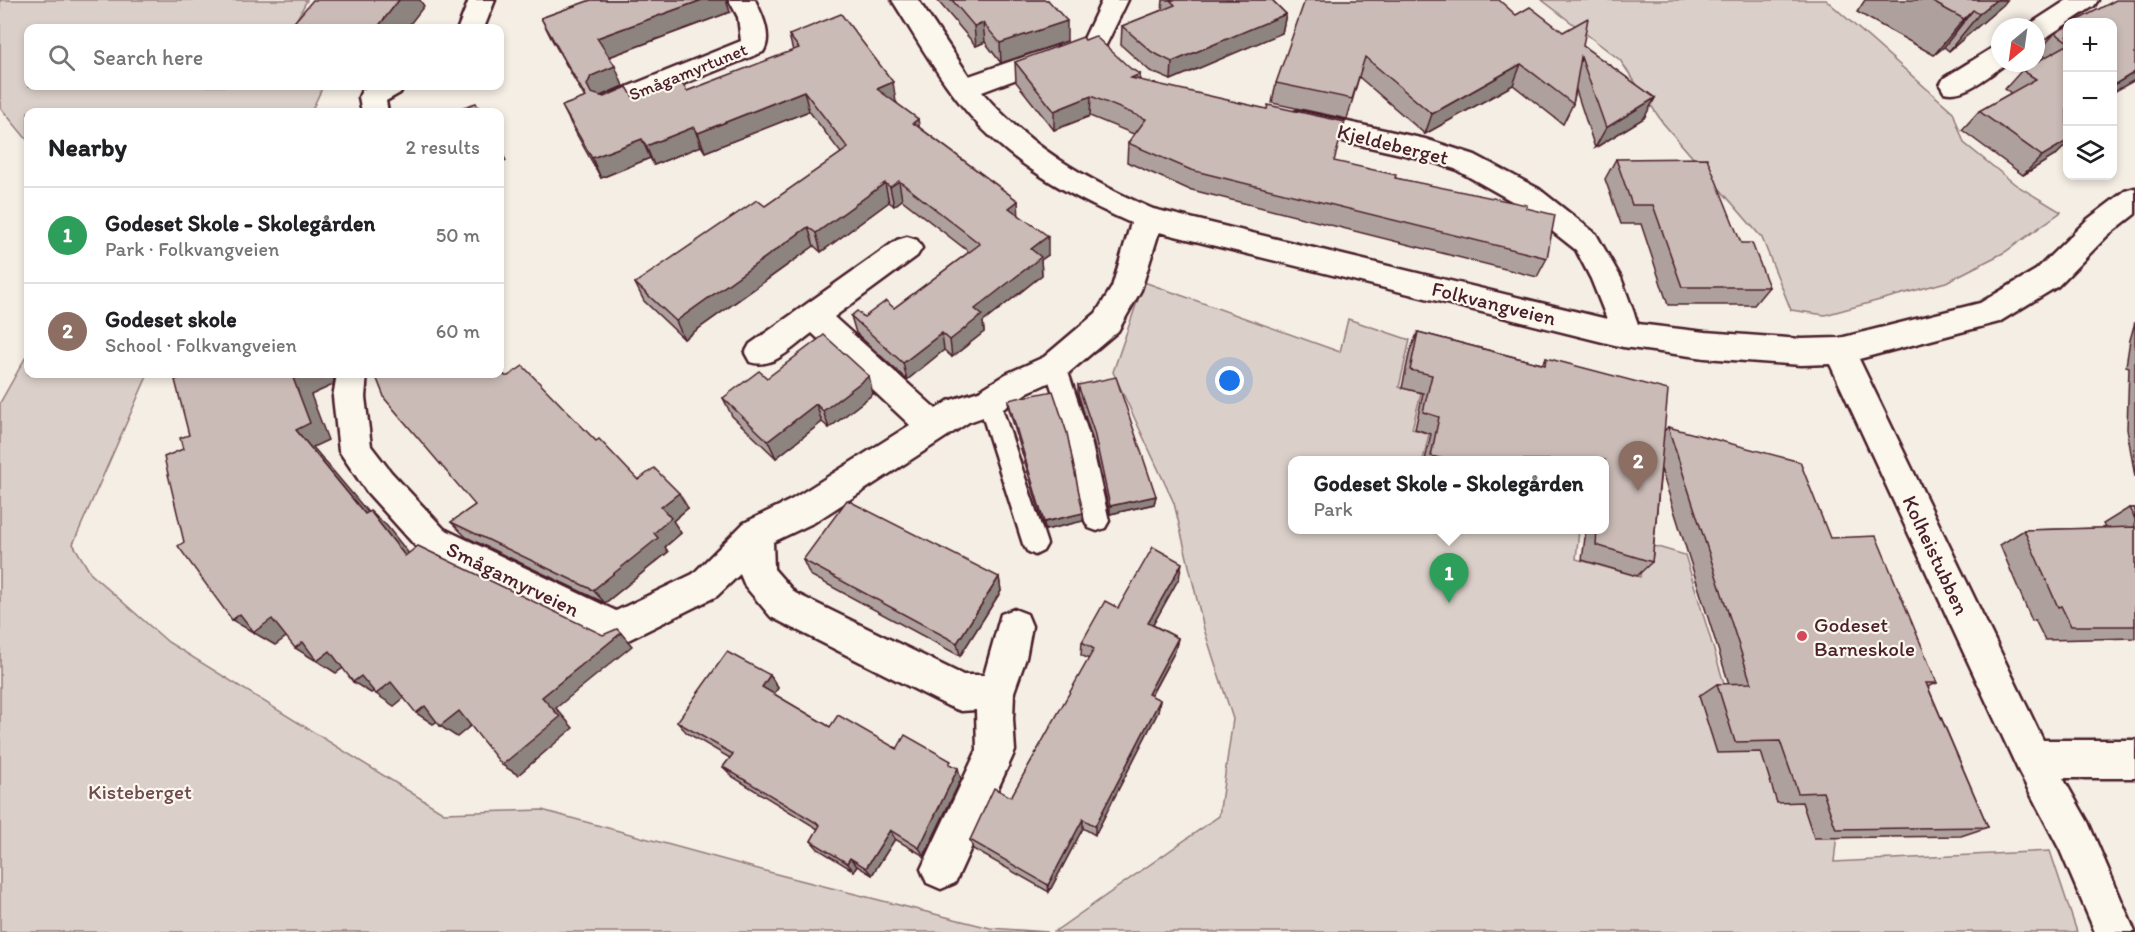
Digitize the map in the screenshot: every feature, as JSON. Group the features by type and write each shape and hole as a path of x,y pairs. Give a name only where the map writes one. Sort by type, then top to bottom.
{"street":[{"path":"473,24 482,0"},
{"name":"Smågamyrtunet","path":"612,104 754,46 751,17 742,0"},
{"name":"Folkvangveien","path":"905,0 964,88 1015,144 1099,197 1147,218 1623,334 1717,346 1801,352 1840,351 1988,313 2047,278 2097,227 2135,199"},
{"path":"1095,43 1115,0"},
{"path":"2045,26 2085,0"},
{"path":"964,88 1095,43 1101,44 1118,61"},
{"path":"1953,85 1991,61"},
{"name":"Kjeldeberget","path":"1278,116 1425,149 1465,162 1529,197 1586,242 1606,278 1622,318 1623,334"},
{"name":"Smågamyrveien","path":"351,378 349,397 355,451 432,540 616,629 705,585 756,534 803,511 959,411 989,402 1017,383 1055,366 1107,322 1126,290 1141,246 1147,218"},
{"path":"761,353 907,248"},
{"path":"813,316 898,392 933,427"},
{"name":"Kolheistubben","path":"1840,351 2032,759 2074,836 2109,915"},
{"path":"756,534 757,575 783,605 961,693 996,692"},
{"path":"941,869 996,751 994,720 996,692 1008,658 1014,626"},
{"path":"2032,759 2135,759"}],"lane":[{"path":"1055,366 1080,441 1097,522"},
{"path":"989,402 1035,544"}],"green space":[{"path":"0,0 307,0 294,24 24,24 24,90 321,90 313,108 24,108 24,136 0,107"},
{"path":"1542,0 1826,0 1953,112 1964,143 2016,185 2061,212 2005,252 1946,282 1825,315 1791,310 1762,238 1663,123 1620,60"},
{"path":"1144,282 1340,352 1348,319 1410,340 1399,387 1421,393 1412,429 1429,434 1424,456 1288,456 1288,534 1579,534 1576,559 1640,577 1644,543 1685,555 1727,693 1700,694 1715,745 1762,744 1833,796 1839,814 1834,862 2050,851 2077,932 1054,932 1219,816 1233,719 1204,629 1174,503 1113,372"},
{"name":"Kisteberget","path":"24,360 24,378 146,378 73,544 91,574 168,642 444,813 542,810 780,875 990,928 1048,932 0,932 0,403"}],"building":[{"path":"313,0 399,0 380,24 293,24"},
{"path":"591,0 702,0 597,38 615,66 591,76 587,85 591,93 604,97 627,87 633,97 679,79 687,91 799,48 789,35 841,14 893,82 877,89 918,119 913,123 1018,201 1009,208 1048,236 1031,249 1041,257 975,309 982,315 950,340 942,333 903,363 851,316 857,311 864,317 886,301 894,308 980,244 899,181 890,187 885,183 816,233 808,227 676,321 635,283 757,200 765,206 848,148 804,91 698,133 694,127 646,146 642,139 592,158 562,106 586,97 541,18"},
{"path":"952,0 1048,0 1067,21 1000,43 983,23 974,26"},
{"path":"1170,0 1272,0 1286,14 1172,62 1152,52 1122,26 1175,5"},
{"path":"1305,0 1499,0 1516,15 1530,7 1563,32 1588,18 1583,46 1655,98 1606,128 1581,57 1573,104 1521,64 1432,114 1365,57 1352,99 1276,83"},
{"path":"1929,0 1996,0 1979,14 1973,10 1964,19"},
{"path":"2116,0 2135,0 2135,72 2117,83 2117,18 2082,18"},
{"path":"2063,28 2063,38 2055,33"},
{"path":"1095,36 1131,69 1140,74 1131,78 1267,109 1268,105 1345,122 1334,161 1396,175 1395,178 1527,205 1526,208 1555,215 1547,258 1191,170 1128,143 1146,119 1091,96 1054,111 1015,62 1083,37 1085,40"},
{"path":"2063,47 2063,143 2042,156 1979,111 2036,79 2025,72 2045,72 2045,57"},
{"path":"476,103 479,108 460,108"},
{"path":"1707,158 1741,243 1752,243 1769,287 1682,287 1653,205 1632,205 1616,159"},
{"path":"1418,332 1545,365 1546,358 1668,390 1652,562 1596,545 1597,534 1609,534 1609,456 1431,456 1439,417 1423,412 1432,375 1410,370"},
{"path":"824,335 869,376 823,411 816,404 768,441 723,398 759,371 767,378"},
{"path":"523,366 596,441 599,439 638,480 654,468 679,493 661,507 671,518 654,533 658,538 593,590 451,522 475,505 385,399 377,378 504,378 504,375 508,376"},
{"path":"1116,377 1156,496 1110,506 1094,432 1078,385"},
{"path":"181,378 293,378 310,423 296,430 365,514 370,511 405,556 418,546 603,635 617,629 621,633 542,697 560,717 502,765 459,711 440,726 425,706 416,713 391,682 376,694 361,676 353,682 330,651 317,661 303,642 295,648 272,619 254,632 240,614 232,620 178,546 184,542 164,457 183,449 180,438 189,435 175,380"},
{"path":"1053,391 1067,433 1083,513 1044,522 1008,400"},
{"path":"1668,427 1800,462 1830,538 1876,536 1937,683 1926,683 1988,827 1836,829 1823,792 1798,793 1780,741 1735,742 1717,684 1751,683"},
{"path":"847,500 999,577 957,643 803,560"},
{"path":"2129,508 2135,508 2135,519"},
{"path":"2135,527 2135,626 2071,626 2061,606 2058,607 2024,530"},
{"path":"1153,547 1182,563 1148,623 1178,638 1148,694 1160,700 1095,826 1083,819 1048,885 970,840 994,788 1011,797 1094,649 1082,642 1105,601 1118,608"},
{"path":"727,652 770,675 762,687 830,727 838,715 897,749 905,735 951,761 949,764 958,768 919,848 890,830 866,868 850,858 847,863 811,841 820,825 723,767 733,754 677,722"}],"place":[{"name":"Godeset skole","path":"1638,491"},
{"name":"Godeset Skole - Skolegården","path":"1449,603"},
{"name":"Godeset Barneskole","path":"1802,636"}]}
